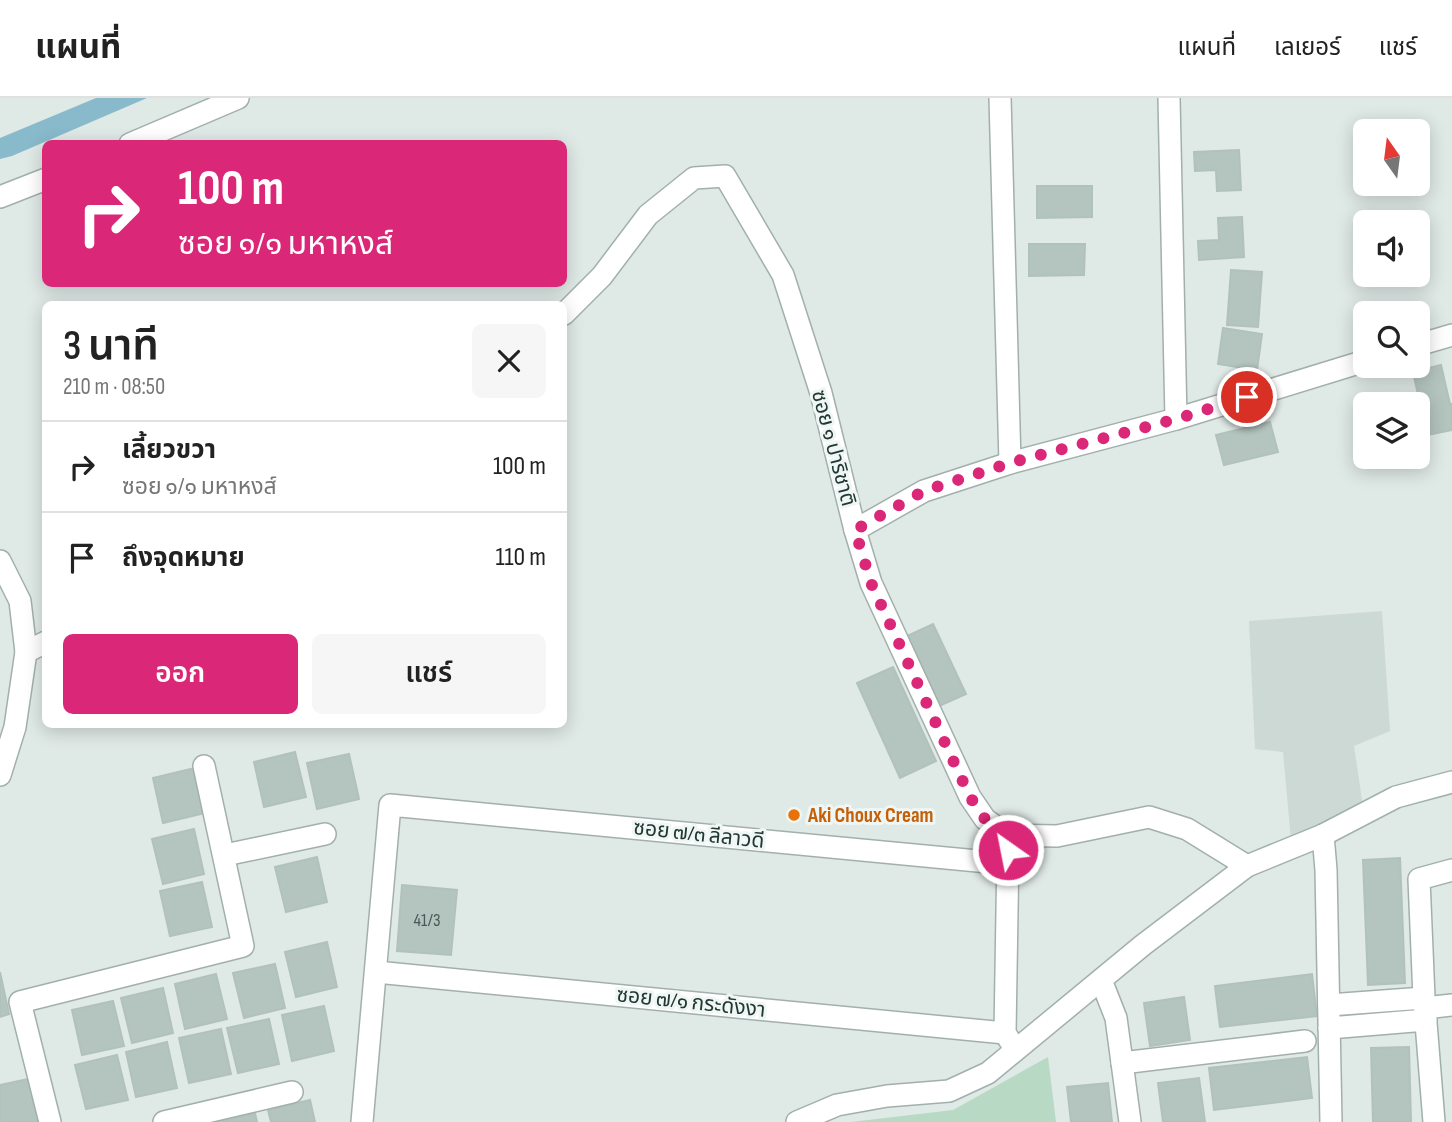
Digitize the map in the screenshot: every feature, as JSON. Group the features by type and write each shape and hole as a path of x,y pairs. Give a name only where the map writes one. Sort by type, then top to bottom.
{"street":[{"path":"139,140 238,98"},
{"path":"1000,98 1010,463"},
{"path":"1169,98 1176,419"},
{"name":"ซอย ๑ ปาริชาติ","path":"567,311 602,276 648,215 694,178 725,176 783,275 821,393 871,583 970,797 985,819 1007,835"},
{"path":"0,197 42,181"},
{"path":"1430,341 1452,335"},
{"path":"855,530 924,491 1010,463 1176,419 1353,365"},
{"path":"0,561 20,601 26,652 15,727 0,775"},
{"path":"26,652 42,644"},
{"path":"50,1122 20,1002 243,946 204,766"},
{"path":"797,1122 837,1105 887,1096 949,1091 988,1073 1247,866 1323,835 1396,797 1452,782"},
{"name":"ซอย ๗/๓ ลีลาวดี","path":"376,972 390,805 1009,864"},
{"path":"1016,1052 1005,1032 1009,864 1007,835 1057,836 1149,817 1188,830 1247,866"},
{"path":"225,855 325,834"},
{"path":"1323,835 1331,1122"},
{"path":"1434,1122 1419,879 1452,870"},
{"path":"362,1122 372,992 376,972"},
{"name":"ซอย ๗/๑ กระดังงา","path":"376,972 1005,1032"},
{"path":"1101,980 1116,1018 1130,1122"},
{"path":"1329,1005 1425,1009"},
{"path":"1329,1028 1452,1005"},
{"path":"1122,1063 1305,1041"},
{"path":"164,1122 292,1091"}],"shaded area":[{"path":"1382,611 1390,731 1354,746 1363,807 1291,840 1283,752 1255,749 1249,621"}],"green space":[{"path":"1048,1057 1056,1122 851,1122 953,1110"}],"water":[{"path":"96,98 147,98 0,159 0,138"}],"building":[{"path":"1239,150 1241,190 1217,191 1216,170 1195,171 1194,152"},
{"path":"1037,186 1092,186 1092,217 1037,218"},
{"path":"1242,217 1244,257 1199,260 1198,241 1219,240 1218,218"},
{"path":"1029,244 1085,244 1084,275 1029,276"},
{"path":"1231,270 1262,272 1258,327 1227,325"},
{"path":"1223,328 1262,334 1257,370 1218,364"},
{"path":"1441,365 1452,404 1452,430 1430,434 1430,392 1417,392 1414,378 1430,378 1430,368"},
{"path":"1270,422 1278,452 1224,465 1216,435"},
{"path":"933,624 966,694 937,707 905,637"},
{"path":"893,667 936,761 900,778 857,683"},
{"path":"295,752 306,797 264,807 254,762"},
{"path":"349,754 359,799 317,809 307,763"},
{"path":"195,768 205,813 163,823 153,778"},
{"path":"194,829 204,874 163,884 152,839"},
{"path":"317,857 327,902 286,912 275,867"},
{"path":"1400,858 1405,983 1368,985 1363,860"},
{"path":"202,882 212,927 170,936 160,891"},
{"path":"402,885 457,890 451,955 397,951"},
{"path":"327,942 337,987 296,997 285,952"},
{"path":"275,964 285,1008 244,1018 233,973"},
{"path":"0,972 9,1014 0,1017"},
{"path":"216,974 227,1019 185,1029 175,984"},
{"path":"1312,974 1317,1016 1220,1027 1215,986"},
{"path":"163,988 173,1033 132,1043 121,998"},
{"path":"1184,997 1190,1040 1150,1046 1144,1003"},
{"path":"113,1001 124,1046 82,1055 72,1010"},
{"path":"324,1006 334,1051 292,1061 282,1015"},
{"path":"269,1019 279,1064 238,1073 227,1028"},
{"path":"221,1029 231,1074 189,1083 179,1038"},
{"path":"167,1042 177,1088 136,1097 126,1052"},
{"path":"1409,1047 1411,1122 1373,1122 1371,1048"},
{"path":"117,1055 128,1100 86,1109 75,1065"},
{"path":"1307,1057 1312,1098 1214,1110 1209,1068"},
{"path":"33,1078 43,1122 0,1122 0,1085"},
{"path":"1199,1078 1205,1122 1163,1122 1158,1083"},
{"path":"1108,1083 1112,1122 1071,1122 1067,1087"},
{"path":"310,1100 315,1122 271,1122 268,1110"},
{"path":"255,1113 257,1122 217,1122"}],"place":[{"name":"Aki Choux Cream","path":"794,815"}],"route":[{"path":"1008,850 1007,835 985,819 970,797 938,731 871,583 855,530 924,491 1010,463 1176,419 1247,397"}]}
